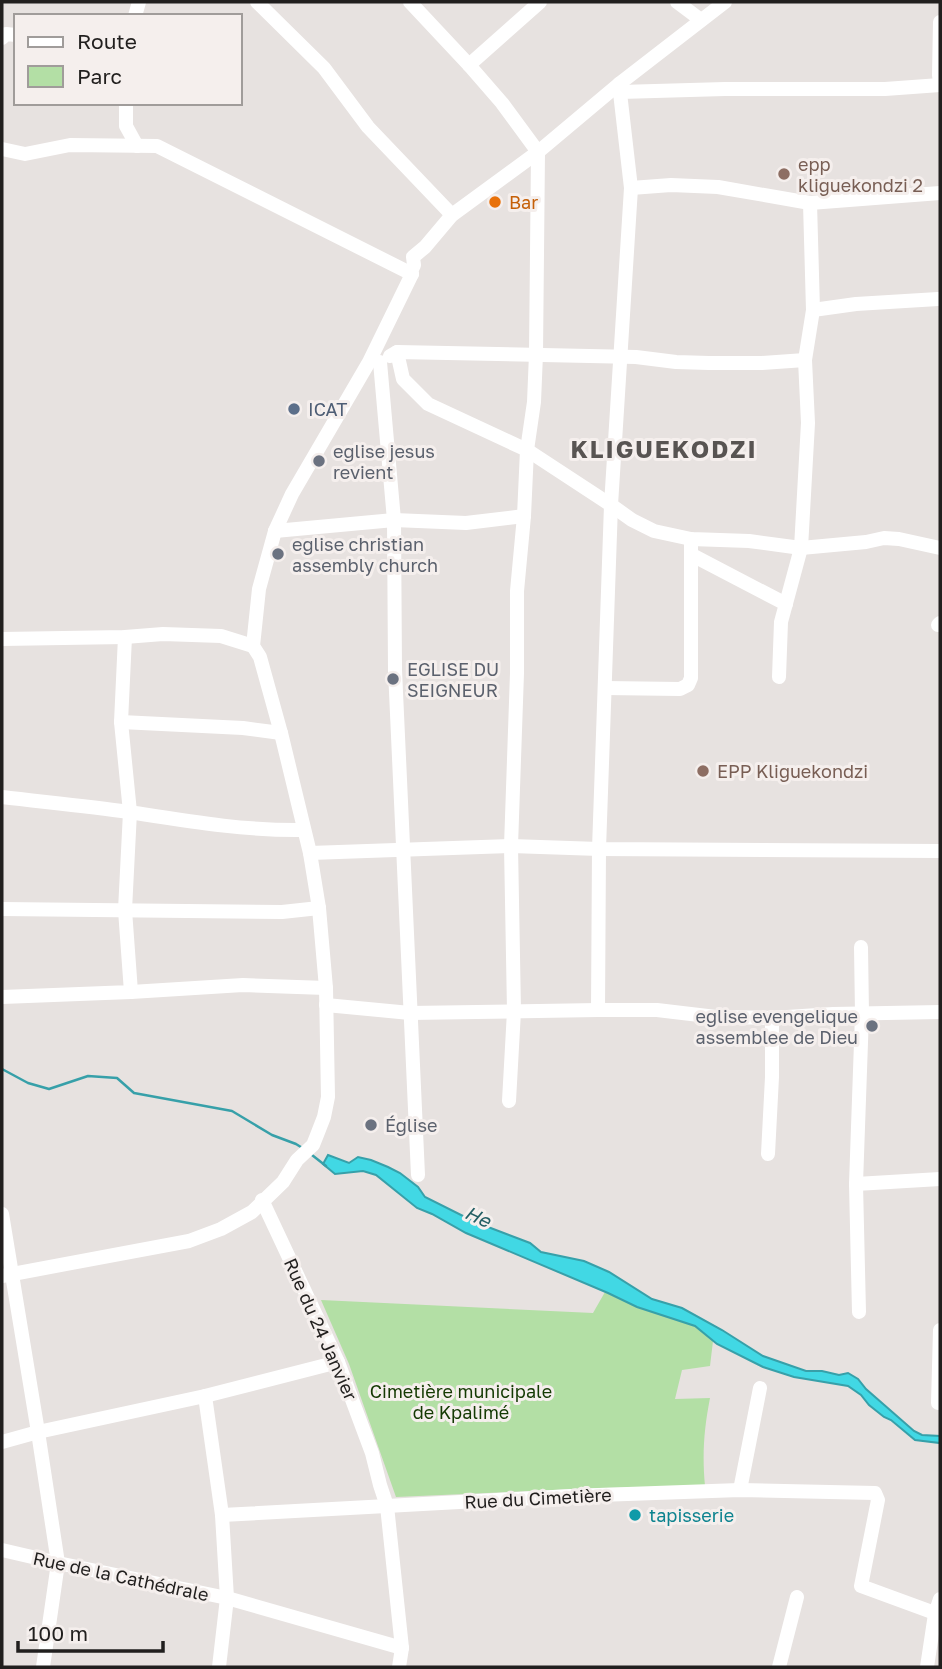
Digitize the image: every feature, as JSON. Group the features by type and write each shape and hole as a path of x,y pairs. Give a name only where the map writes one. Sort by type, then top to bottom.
{"street":[{"path":"410,2 502,103 538,152 537,354 517,591 511,846 514,1011 509,1101"},
{"path":"469,65 540,2"},
{"path":"677,2 701,20"},
{"path":"7,1275 189,1241 221,1229 252,1212 283,1182 297,1160 309,1150 324,1118 328,1097 326,988 319,908 310,853 281,733 260,657 253,646 259,589 275,531 292,494 374,362 412,274 413,257 452,215 538,152 725,2"},
{"path":"267,5 324,68 368,127 452,215"},
{"path":"619,88 885,89 940,84 940,22"},
{"path":"598,1010 599,849 611,505 631,188 619,88"},
{"path":"126,105 126,126 137,146"},
{"path":"2,149 25,155 70,145 156,146 412,274"},
{"path":"631,188 671,185 718,187 810,203 940,193"},
{"path":"779,677 781,622 800,548 808,423 805,360 814,310 810,203"},
{"path":"814,310 856,304 939,299"},
{"path":"374,362 397,352 636,357 709,363 805,360"},
{"path":"397,352 403,379 428,404 527,450 632,520 653,531 691,539 750,541 800,548 884,538 899,539 938,550"},
{"path":"374,362 394,520 395,670 418,1175"},
{"path":"275,531 394,520 466,523 524,516"},
{"path":"605,688 680,689 688,685 691,678 691,539"},
{"path":"692,555 786,604"},
{"path":"2,639 163,634 221,636 253,646"},
{"path":"125,637 121,722 130,812 125,910 131,992"},
{"path":"121,722 243,728 281,733"},
{"path":"2,797 190,822 304,830"},
{"path":"310,853 511,846 940,851"},
{"path":"2,909 282,912 319,908"},
{"path":"859,1312 856,1184 862,1014 861,947"},
{"path":"2,997 243,985 326,988"},
{"path":"326,1005 410,1013 657,1010 716,1017 772,1018 940,1012"},
{"path":"768,1154 772,1018"},
{"path":"856,1184 940,1179"},
{"name":"Rue du 24 Janvier","path":"262,1200 338,1362 363,1427 387,1506 402,1648 399,1667"},
{"path":"2,1214 7,1275 38,1433 58,1563 43,1667"},
{"path":"938,1403 940,1330"},
{"path":"2,1442 205,1396 338,1362"},
{"path":"740,1490 760,1388"},
{"path":"205,1396 222,1515 227,1598 219,1667"},
{"name":"Rue du Cimetière","path":"222,1515 572,1496 740,1490 874,1493 878,1500 861,1586 938,1614"},
{"name":"Rue de la Cathédrale","path":"2,1550 227,1598 402,1648"},
{"path":"779,1667 797,1597"},
{"path":"927,1667 940,1599"}],"green space":[{"name":"Cimetière municipale de Kpalimé","path":"605,1292 636,1307 695,1326 713,1341 710,1366 682,1370 675,1399 710,1398 704,1442 705,1486 396,1497 349,1364 321,1300 593,1313"}],"water":[{"path":"328,1155 349,1163 358,1157 388,1167 418,1187 425,1197 475,1222 530,1243 541,1252 584,1261 609,1272 652,1299 682,1308 763,1356 806,1371 839,1375 848,1373 914,1431 922,1435 940,1436 940,1443 915,1440 848,1386 794,1377 763,1367 717,1344 695,1326 637,1307 466,1233 417,1208 376,1175 363,1171 335,1174 323,1164"}],"waterway":[{"name":"He","path":"2,1069 28,1083 49,1089 88,1076 117,1078 134,1093 232,1111 272,1135 304,1149"},
{"name":"He","path":"312,1155 326,1166"}],"place":[{"name":"epp kliguekondzi 2","path":"784,174"},
{"name":"Bar","path":"495,202"},
{"name":"ICAT","path":"294,409"},
{"name":"eglise jesus revient","path":"319,461"},
{"name":"eglise christian assembly church","path":"278,554"},
{"name":"EGLISE DU SEIGNEUR","path":"393,679"},
{"name":"EPP Kliguekondzi","path":"703,771"},
{"name":"eglise evengelique assemblee de Dieu","path":"872,1026"},
{"name":"Église","path":"371,1125"},
{"name":"tapisserie","path":"635,1515"}],"district":[{"name":"KLIGUEKODZI","path":"664,448"}]}
